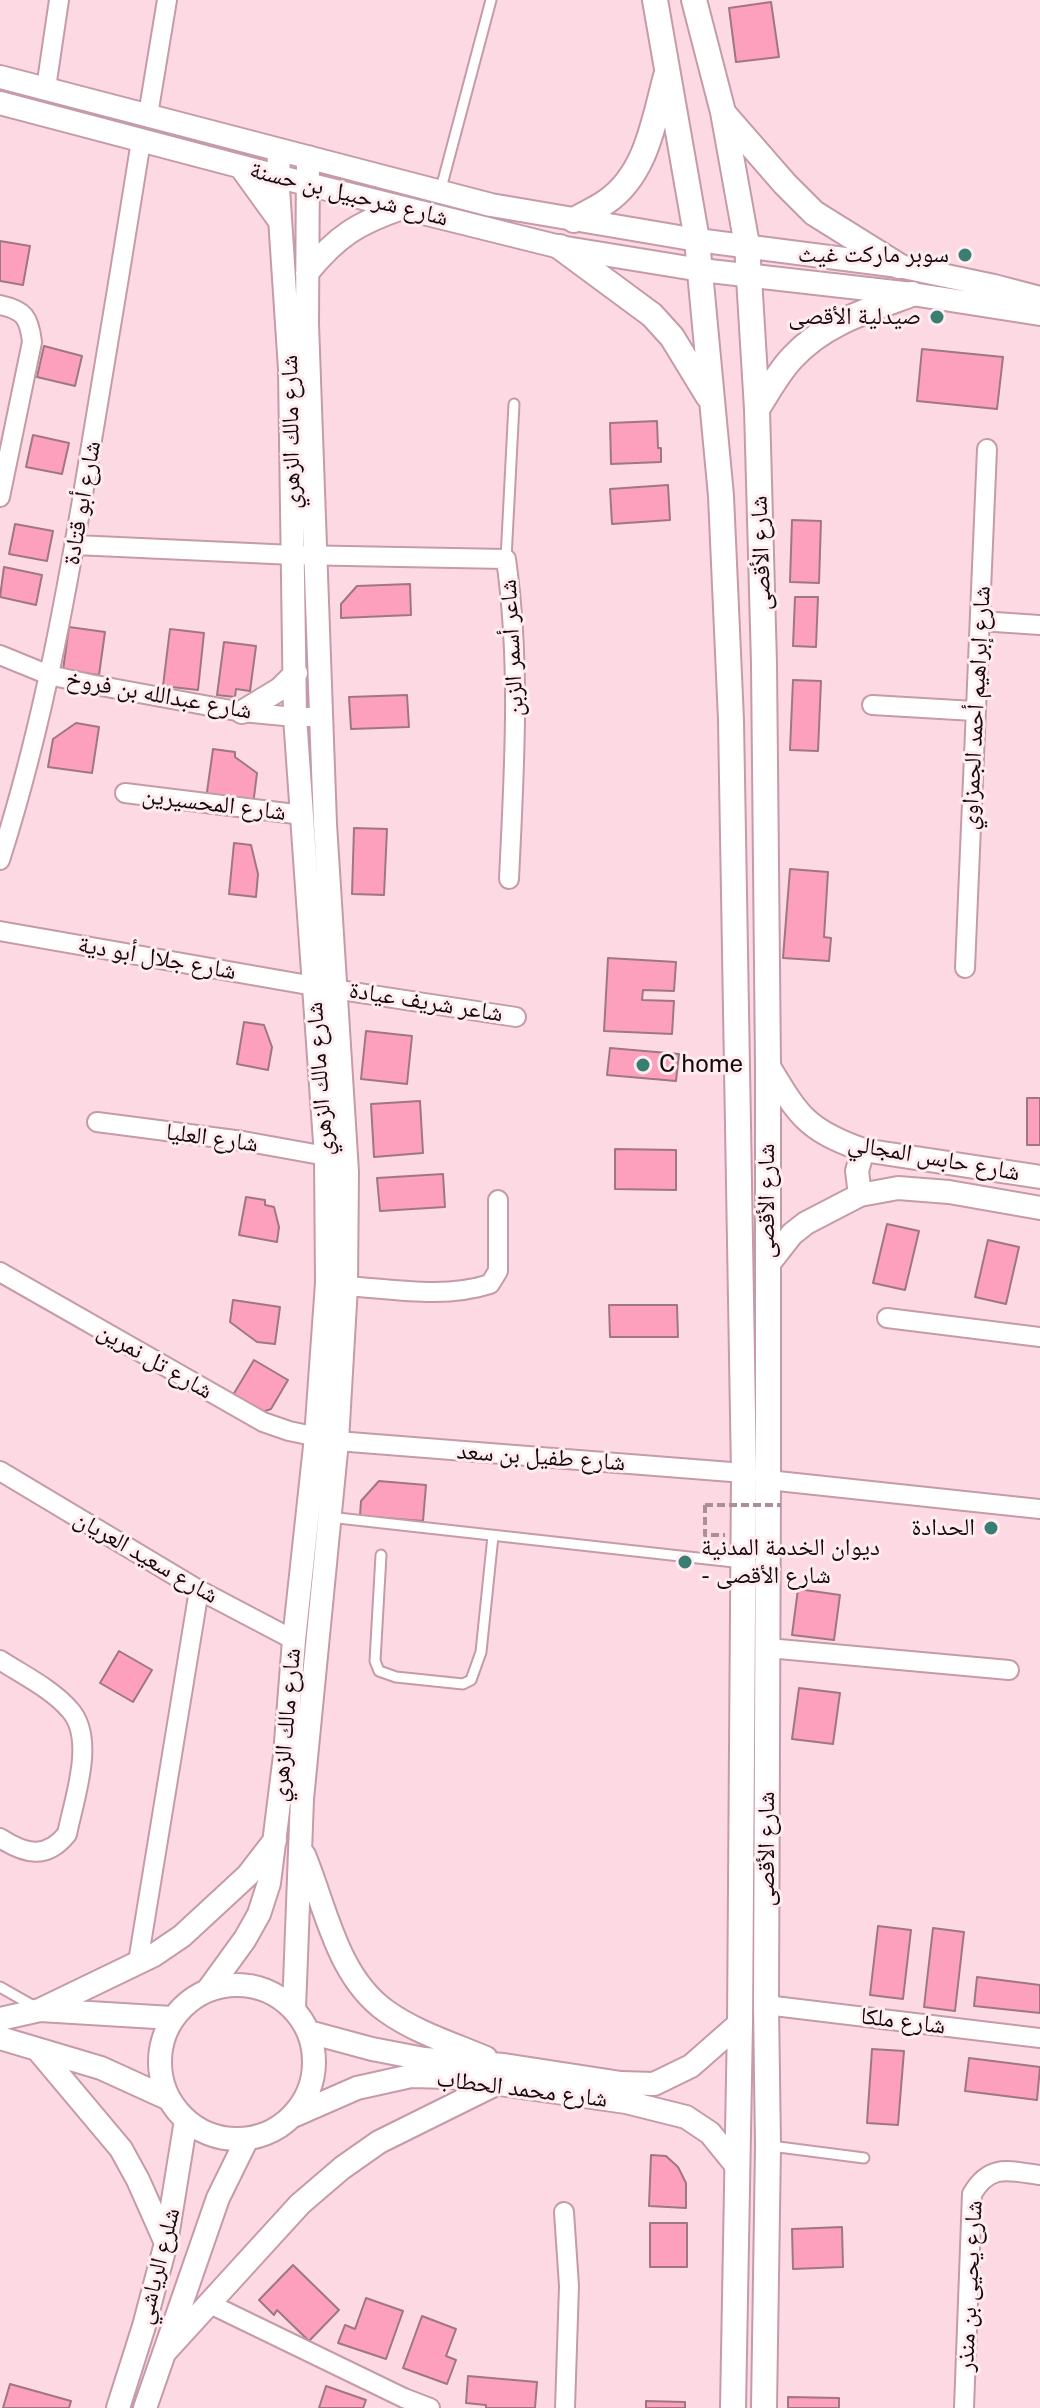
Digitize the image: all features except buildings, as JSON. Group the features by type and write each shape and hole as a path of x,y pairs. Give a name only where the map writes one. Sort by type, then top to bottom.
{"main road":[{"name":"شارع الأقصى","path":"655,0 701,270 721,496 731,720 744,1473 740,2023 733,2408"},
{"name":"شارع الأقصى","path":"694,0 723,112 747,245 757,409 764,664 768,1065 768,2146 764,2408"},
{"path":"574,220 608,201 638,168 668,70"},
{"path":"723,112 814,213 899,266"},
{"path":"560,247 652,315 672,337 713,404"},
{"path":"757,409 791,359 819,335 845,319 912,294"}],"street":[{"path":"46,88 59,0"},
{"path":"148,115 167,0"},
{"name":"شارع شرحبيل بن حسنة","path":"0,77 491,205 697,240 899,266 1040,298"},
{"name":"شارع شرحبيل بن حسنة","path":"0,103 560,247 749,277 912,294 1040,314"},
{"name":"شارع أبو قتادة","path":"0,860 6,820 49,675 75,545 141,141"},
{"name":"شارع مالك الزهري","path":"279,150 280,222 290,369 321,717 325,824 329,1517 303,1783 294,2009"},
{"name":"شارع مالك الزهري","path":"208,1990 245,1939 259,1914 269,1883 294,1640 327,1439 346,1286 347,1172 303,815 295,717 305,555 308,157"},
{"path":"240,166 280,222"},
{"path":"307,273 342,236 361,223 402,208"},
{"path":"0,305 22,312 28,321 32,342 1,485"},
{"name":"شارع إبراهيم أحمد الجمزاوي","path":"965,968 987,449"},
{"name":"شاعر أسمر الزبن","path":"75,545 305,555 506,559 512,602 516,733 509,879"},
{"path":"980,621 1040,625"},
{"name":"شارع عبدالله بن فروخ","path":"0,655 49,675 242,712 321,717"},
{"path":"242,712 280,689 296,673"},
{"path":"872,705 974,711"},
{"name":"شارع المحسيرين","path":"125,793 303,815"},
{"name":"شارع جلال أبو دية","path":"0,931 325,987"},
{"name":"شاعر شريف عيادة","path":"325,987 516,1017"},
{"name":"شارع حابس المجالي","path":"768,1065 793,1106 823,1134 863,1150 1040,1177"},
{"name":"شارع العليا","path":"97,1122 243,1141 326,1156"},
{"path":"860,1195 857,1171 863,1150"},
{"name":"شارع حابس المجالي","path":"767,1266 792,1234 806,1223 860,1195 898,1188 949,1192 1040,1208"},
{"path":"346,1286 451,1292 490,1284 498,1271 498,1200"},
{"name":"شارع تل نمرين","path":"0,1272 263,1422 327,1439"},
{"path":"887,1318 1040,1337"},
{"name":"شارع طفيل بن سعد","path":"327,1439 744,1473"},
{"name":"شارع سعيد العريان","path":"0,1471 199,1590 294,1640"},
{"path":"768,1480 1040,1509"},
{"path":"138,1962 199,1590"},
{"path":"768,1648 1009,1670"},
{"path":"0,1660 54,1695 72,1711 81,1728 84,1747 67,1834 58,1845 48,1851 33,1853 13,1847 0,1838"},
{"path":"0,2019 40,2010 154,1955 182,1936 217,1905 248,1875 275,1839"},
{"path":"300,1847 346,1964 364,1991 386,2012 500,2075"},
{"path":"231,1985 254,1986 275,1995 294,2009 309,2032 314,2054 313,2076 306,2098 292,2116 277,2128 247,2139 208,2134 186,2120 169,2099 161,2080 159,2058 163,2037 172,2018 188,2001 208,1990 231,1985"},
{"name":"شارع ملكا","path":"766,2005 1040,2038"},
{"path":"40,2010 172,2018"},
{"name":"شارع محمد الحطاب","path":"292,2116 357,2088 411,2076 500,2075 654,2084 691,2066 740,2023"},
{"name":"شارع محمد الحطاب","path":"309,2032 372,2049 686,2117 710,2133 736,2165"},
{"path":"0,2038 101,2068 169,2099"},
{"path":"37,2049 121,2149 166,2243"},
{"path":"164,2353 300,2204 342,2168 379,2142 500,2075"},
{"name":"شلرع الرياشي","path":"118,2408 166,2243 186,2120"},
{"name":"شلرع الرياشي","path":"145,2408 218,2198 247,2139"},
{"name":"شارع يحيى بن منذر","path":"964,2408 972,2194 979,2182 990,2173 1002,2171 1040,2175"},
{"path":"564,2212 569,2286 565,2408"},
{"path":"208,2303 402,2403 430,2408"}],"lane":[{"path":"440,192 491,0"},
{"path":"506,559 514,404"},
{"path":"329,1517 743,1563"},
{"path":"381,1555 375,1661 379,1671 396,1677 463,1684 471,1680 481,1652 493,1536"},
{"path":"0,1987 40,2010"},
{"path":"768,2146 864,2158"}],"path":[{"path":"705,1535 705,1505 781,1505"}],"place":[{"name":"سوبر ماركت غيث","path":"965,255"},
{"name":"صيدلية الأقصى","path":"937,317"},
{"name":"C home","path":"643,1065"},
{"name":"الحدادة","path":"991,1528"},
{"name":"ديوان الخدمة المدنية - شارع الأقصى","path":"685,1562"}]}
